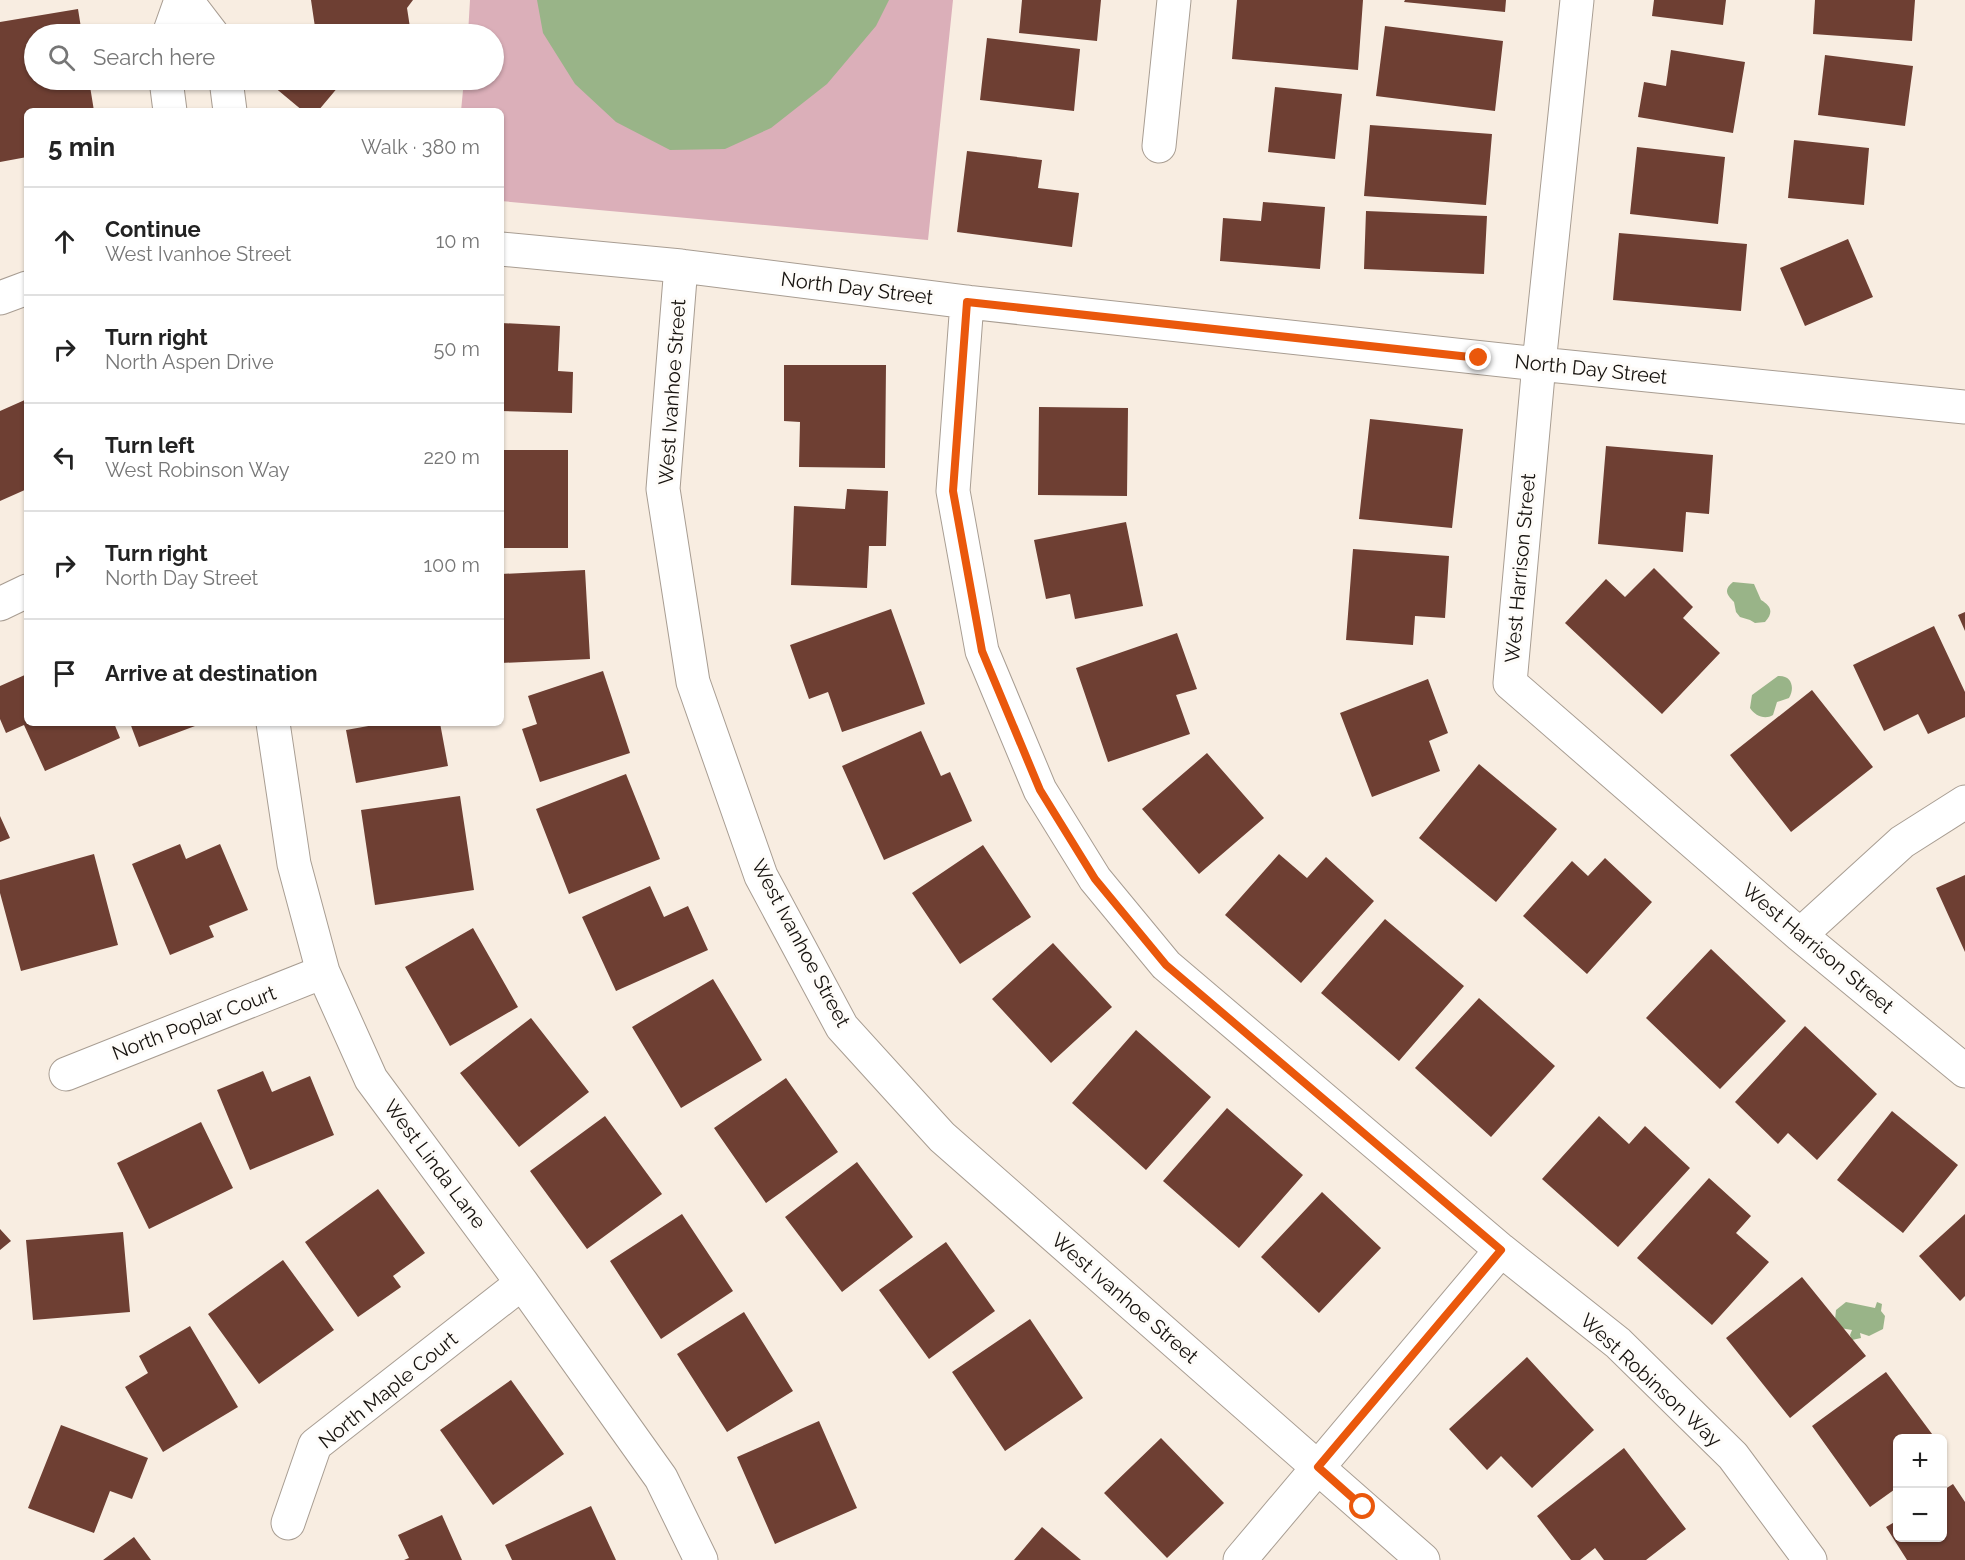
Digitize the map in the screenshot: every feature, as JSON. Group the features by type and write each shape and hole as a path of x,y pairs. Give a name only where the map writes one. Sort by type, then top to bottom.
{"street":[{"path":"173,24 181,0"},
{"path":"186,0 204,24"},
{"path":"1159,146 1174,0"},
{"name":"West Harrison Street","path":"1577,0 1539,364 1510,683 1800,934 1965,1071"},
{"path":"168,90 171,108"},
{"path":"227,90 230,108"},
{"name":"North Day Street","path":"504,249 681,266 967,302 1539,364 1965,407"},
{"name":"West Ivanhoe Street","path":"681,266 663,489 693,682 761,876 842,1028 942,1137 1423,1560"},
{"path":"0,298 24,289"},
{"name":"West Robinson Way","path":"967,302 953,491 982,651 1040,790 1095,879 1166,965 1501,1250 1618,1343 1733,1456 1809,1560"},
{"path":"0,604 24,592"},
{"name":"West Linda Lane","path":"273,726 294,864 323,972 371,1078 522,1282 661,1478 701,1560"},
{"path":"1800,934 1902,842 1965,801"},
{"name":"North Poplar Court","path":"66,1074 323,972"},
{"path":"1240,1560 1501,1250"},
{"name":"North Maple Court","path":"288,1522 315,1445 522,1282"}],"shaded area":[{"path":"470,0 953,0 928,240 504,201 504,108 461,108 463,90 504,90 504,24 469,24"},
{"path":"537,0 889,0 876,26 827,84 771,128 725,149 670,150 616,122 575,84 543,33"},
{"path":"1733,582 1754,584 1761,600 1770,610 1770,615 1765,622 1755,623 1740,617 1736,612 1734,602 1727,592"},
{"path":"1778,676 1783,676 1791,683 1792,690 1789,698 1777,702 1773,715 1764,717 1757,715 1750,708 1752,695"},
{"path":"1846,1302 1875,1308 1877,1302 1882,1304 1881,1311 1885,1316 1883,1329 1869,1336 1860,1333 1861,1338 1852,1340 1850,1335 1852,1330 1840,1328 1835,1320 1836,1310"}],"building":[{"path":"311,0 413,0 407,8 409,24 315,24"},
{"path":"1022,0 1101,0 1097,41 1019,33"},
{"path":"1237,0 1363,0 1358,70 1232,59"},
{"path":"1405,0 1506,0 1505,12 1404,2"},
{"path":"1654,0 1726,0 1723,25 1652,16"},
{"path":"1815,0 1915,0 1912,41 1813,34"},
{"path":"78,9 80,24 24,24 24,90 91,90 94,108 24,108 24,158 0,162 0,22"},
{"path":"1385,26 1503,41 1495,111 1376,96"},
{"path":"987,38 1080,49 1074,111 980,100"},
{"path":"1671,50 1745,62 1733,133 1638,117 1644,82 1666,86"},
{"path":"1825,55 1913,66 1905,126 1818,115"},
{"path":"1275,87 1342,94 1335,159 1268,152"},
{"path":"278,90 336,90 321,108 299,108"},
{"path":"1370,125 1492,134 1486,205 1364,196"},
{"path":"1794,140 1869,148 1864,205 1788,198"},
{"path":"1637,147 1725,157 1718,224 1630,214"},
{"path":"967,151 1042,160 1038,188 1079,193 1072,247 957,232"},
{"path":"1263,202 1325,207 1320,269 1220,261 1223,218 1261,221"},
{"path":"1366,211 1487,216 1484,274 1364,269"},
{"path":"1619,233 1747,244 1741,311 1613,300"},
{"path":"1848,239 1873,297 1805,326 1780,268"},
{"path":"504,323 560,326 558,371 573,372 572,413 504,411"},
{"path":"784,365 886,365 885,468 799,467 800,422 784,421"},
{"path":"24,400 24,490 0,501 0,411"},
{"path":"1039,407 1128,408 1127,496 1038,495"},
{"path":"1370,419 1463,429 1452,528 1359,519"},
{"path":"1606,446 1713,455 1709,514 1686,512 1683,552 1598,544"},
{"path":"504,450 568,450 568,548 504,548"},
{"path":"847,489 888,491 886,546 869,546 867,588 791,585 794,506 845,509"},
{"path":"1126,522 1143,606 1075,619 1070,594 1046,599 1034,540"},
{"path":"1353,549 1449,556 1445,618 1415,616 1413,645 1346,640"},
{"path":"1654,568 1693,607 1683,618 1720,653 1662,714 1565,623 1606,579 1625,597"},
{"path":"585,570 590,659 504,663 504,574"},
{"path":"891,609 925,704 842,732 828,692 809,699 790,645"},
{"path":"1965,612 1965,631 1958,615"},
{"path":"1934,626 1965,692 1965,717 1928,734 1918,714 1884,731 1853,665"},
{"path":"1177,633 1197,689 1176,695 1190,734 1108,762 1076,668"},
{"path":"603,671 630,753 540,782 522,729 537,724 528,696"},
{"path":"24,675 24,725 6,733 0,719 0,686"},
{"path":"1428,679 1448,733 1429,741 1440,771 1372,797 1340,713"},
{"path":"1812,690 1873,767 1791,832 1730,755"},
{"path":"24,726 115,726 120,738 45,771"},
{"path":"131,726 195,726 139,747"},
{"path":"368,726 441,726 448,766 356,783 346,730"},
{"path":"921,731 941,776 950,772 972,821 884,860 842,766"},
{"path":"1207,753 1264,818 1199,874 1142,809"},
{"path":"1479,764 1557,829 1496,902 1419,838"},
{"path":"626,774 660,859 569,894 536,809"},
{"path":"460,796 474,890 375,905 361,810"},
{"path":"0,816 10,838 0,842"},
{"path":"180,844 186,859 220,844 248,910 209,926 214,937 170,955 132,864"},
{"path":"983,845 1031,917 960,964 912,893"},
{"path":"94,854 118,945 21,971 0,893 0,880"},
{"path":"1279,854 1307,878 1326,857 1374,901 1301,983 1225,915"},
{"path":"1605,858 1652,902 1587,974 1523,916 1572,861 1588,876"},
{"path":"1965,875 1965,952 1936,888"},
{"path":"650,886 664,917 688,906 708,950 616,991 582,917"},
{"path":"1385,919 1464,986 1399,1061 1321,993"},
{"path":"473,928 518,1007 450,1046 405,967"},
{"path":"1053,943 1112,1007 1051,1063 992,999"},
{"path":"1711,949 1786,1021 1720,1089 1646,1018"},
{"path":"713,979 762,1060 681,1108 632,1027"},
{"path":"1479,998 1555,1066 1491,1137 1415,1068"},
{"path":"531,1018 589,1092 519,1147 460,1073"},
{"path":"1805,1026 1877,1094 1817,1160 1788,1133 1778,1144 1735,1102"},
{"path":"1136,1030 1211,1097 1146,1170 1072,1103"},
{"path":"263,1071 272,1092 310,1076 334,1135 250,1170 217,1090"},
{"path":"786,1078 838,1152 766,1203 714,1128"},
{"path":"1227,1108 1303,1175 1239,1248 1163,1181"},
{"path":"1892,1111 1958,1165 1903,1233 1837,1180"},
{"path":"605,1116 662,1194 587,1249 530,1171"},
{"path":"1599,1116 1629,1144 1645,1126 1690,1168 1618,1247 1542,1179"},
{"path":"201,1122 233,1188 149,1229 117,1163"},
{"path":"857,1162 913,1237 842,1292 785,1217"},
{"path":"1709,1178 1751,1216 1736,1233 1769,1262 1712,1325 1637,1258"},
{"path":"378,1189 425,1253 393,1276 401,1287 358,1317 305,1242"},
{"path":"1322,1192 1381,1248 1319,1313 1261,1257"},
{"path":"682,1214 733,1291 661,1339 610,1261"},
{"path":"1965,1214 1965,1296 1960,1301 1919,1256"},
{"path":"0,1229 11,1241 0,1250"},
{"path":"123,1232 130,1312 33,1320 26,1240"},
{"path":"946,1242 995,1311 929,1359 879,1290"},
{"path":"283,1260 334,1330 259,1384 208,1314"},
{"path":"1802,1277 1866,1356 1790,1418 1726,1338"},
{"path":"744,1312 793,1391 727,1432 677,1354"},
{"path":"1030,1319 1083,1398 1005,1451 952,1372"},
{"path":"190,1326 238,1407 163,1452 125,1387 148,1373 139,1356"},
{"path":"1527,1357 1594,1430 1532,1488 1501,1456 1487,1470 1449,1429"},
{"path":"1886,1372 1932,1434 1893,1434 1893,1491 1870,1507 1812,1426"},
{"path":"511,1380 564,1454 493,1505 440,1430"},
{"path":"819,1421 857,1508 775,1544 737,1457"},
{"path":"61,1425 148,1458 132,1499 110,1491 94,1533 28,1508"},
{"path":"1161,1438 1224,1503 1167,1558 1104,1493"},
{"path":"1624,1448 1686,1529 1646,1560 1604,1560 1595,1548 1580,1560 1571,1560 1537,1516"},
{"path":"1953,1484 1965,1502 1965,1560 1907,1560 1896,1542 1947,1542 1947,1488"},
{"path":"591,1506 616,1560 512,1560 505,1545"},
{"path":"442,1515 462,1560 404,1560 409,1558 398,1535"},
{"path":"1893,1523 1893,1538 1886,1527"},
{"path":"1042,1527 1081,1560 1014,1560"},
{"path":"134,1537 151,1560 103,1560"}],"route":[{"path":"1363,1507 1318,1467 1501,1250 1166,965 1095,879 1040,790 982,651 953,491 967,302 1479,358"}]}
